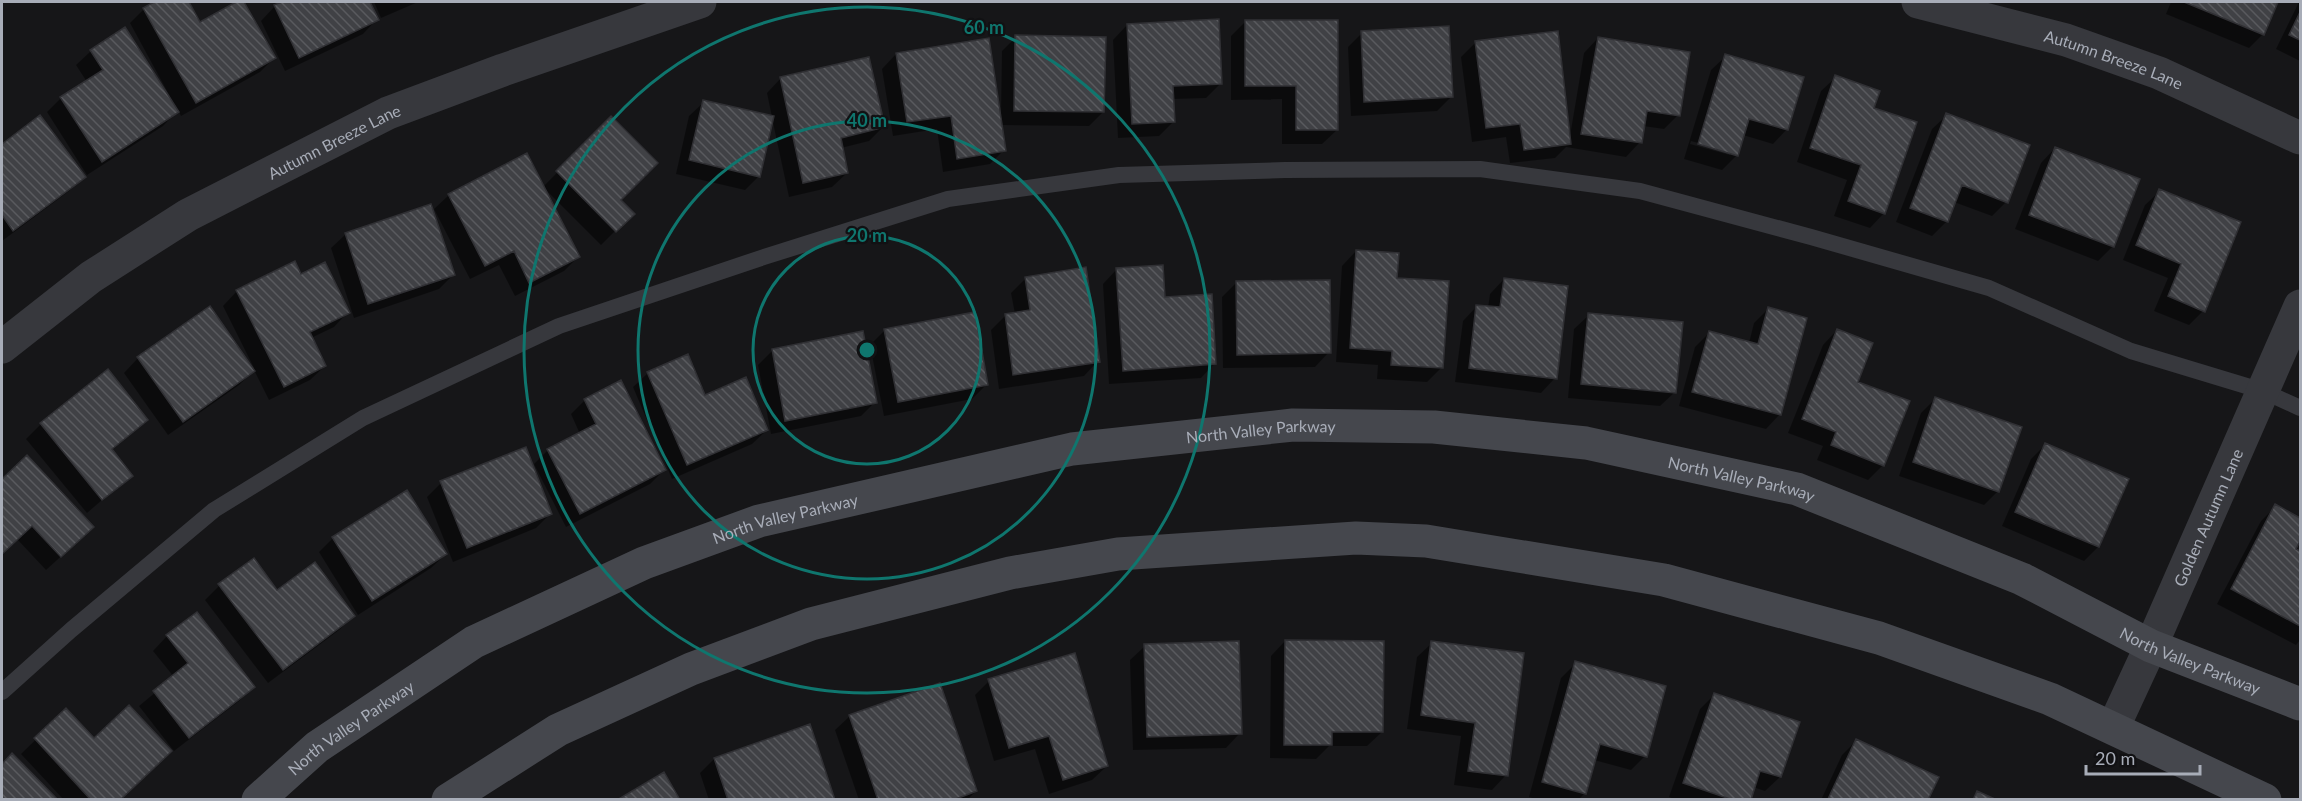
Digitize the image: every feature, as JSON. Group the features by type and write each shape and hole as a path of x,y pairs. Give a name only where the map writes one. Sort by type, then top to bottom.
{"street":[{"name":"Autumn Breeze Lane","path":"2,347 91,277 188,215 378,118 658,8 700,2"},
{"name":"Autumn Breeze Lane","path":"1918,2 2066,40 2159,73 2301,138"},
{"name":"Golden Autumn Lane","path":"2112,728 2151,646 2301,306"},
{"name":"North Valley Parkway","path":"258,800 317,747 474,642 644,563 759,521 1072,449 1293,425 1434,427 1586,443 1797,489 2022,579 2151,646 2301,704"},
{"path":"448,800 558,730 691,669 812,624 1010,573 1118,554 1356,538 1426,541 1664,580 1879,638 2050,699 2265,800"}],"lane":[{"path":"2,692 71,630 214,510 363,418 559,326 764,257 948,199 1108,177 1286,170 1480,169 1640,191 1989,288 2131,351 2263,392 2301,408"}],"building":[{"path":"154,2 189,2 200,22 236,2 244,2 276,58 196,103 143,8"},
{"path":"282,2 370,2 379,20 299,58 274,5"},
{"path":"2184,2 2278,2 2264,35"},
{"path":"2300,12 2300,40 2289,35"},
{"path":"1219,19 1222,84 1173,86 1175,122 1132,124 1127,24"},
{"path":"1245,20 1338,20 1338,130 1296,130 1296,86 1245,86"},
{"path":"1449,26 1453,97 1364,102 1361,31"},
{"path":"125,27 179,112 102,162 60,97 103,70 90,50"},
{"path":"1558,31 1571,144 1524,150 1520,124 1486,128 1475,41"},
{"path":"1015,35 1106,37 1104,112 1014,111"},
{"path":"1598,37 1690,52 1680,116 1647,111 1642,143 1581,134"},
{"path":"989,38 1006,151 957,159 951,116 907,122 896,53"},
{"path":"1725,54 1804,77 1788,130 1749,119 1738,156 1698,144"},
{"path":"869,57 885,127 841,138 848,173 803,183 780,77"},
{"path":"1835,75 1880,91 1874,108 1917,122 1885,214 1848,201 1861,165 1810,148"},
{"path":"703,100 774,116 760,177 689,160"},
{"path":"1946,113 2030,145 2008,203 1962,185 1948,222 1910,208"},
{"path":"40,115 86,177 13,231 2,215 2,144"},
{"path":"611,116 658,163 621,200 635,214 616,232 556,171"},
{"path":"2055,147 2140,179 2114,247 2029,215"},
{"path":"527,153 580,257 529,283 514,251 485,266 448,194"},
{"path":"2159,189 2241,222 2205,312 2168,296 2181,264 2136,245"},
{"path":"431,204 455,275 368,304 345,233"},
{"path":"1356,250 1399,253 1397,278 1449,281 1443,368 1391,365 1392,351 1350,348"},
{"path":"295,261 301,274 325,262 350,313 310,332 326,366 284,387 236,290"},
{"path":"1163,265 1165,297 1212,294 1216,364 1123,371 1116,268"},
{"path":"1086,267 1100,362 1013,375 1005,314 1030,310 1025,277"},
{"path":"1504,278 1568,286 1557,379 1469,368 1476,305 1500,307"},
{"path":"1330,280 1331,353 1237,355 1236,281"},
{"path":"210,306 255,371 183,422 137,357"},
{"path":"1768,307 1807,318 1781,415 1692,392 1709,331 1758,344"},
{"path":"975,312 988,385 898,402 884,329"},
{"path":"1588,313 1683,322 1676,393 1581,384"},
{"path":"1837,329 1873,343 1858,382 1910,401 1884,466 1831,445 1836,432 1802,419"},
{"path":"863,331 877,403 785,421 772,349"},
{"path":"688,354 705,395 746,377 768,430 687,465 647,372"},
{"path":"108,369 148,420 112,449 133,476 102,500 40,423"},
{"path":"621,380 666,470 580,514 547,449 596,424 584,399"},
{"path":"1935,397 2022,427 1999,492 1913,462"},
{"path":"2045,443 2129,479 2099,547 2015,512"},
{"path":"526,447 552,514 467,548 440,481"},
{"path":"27,455 94,527 61,557 32,526 2,554 2,479"},
{"path":"407,490 447,554 372,601 332,537"},
{"path":"2275,504 2300,518 2300,541 2296,549 2300,551 2300,626 2231,589"},
{"path":"254,558 277,590 315,562 355,616 283,670 218,584"},
{"path":"197,612 255,687 189,738 153,691 188,663 166,635"},
{"path":"1285,640 1384,641 1383,732 1332,732 1332,745 1284,745"},
{"path":"1239,641 1242,734 1147,737 1144,644"},
{"path":"1431,641 1524,653 1508,776 1468,771 1475,723 1421,715"},
{"path":"1075,653 1108,766 1063,780 1049,736 1009,748 988,679"},
{"path":"1575,661 1666,686 1647,757 1600,744 1586,794 1542,782"},
{"path":"940,683 977,791 953,800 878,800 849,715"},
{"path":"1714,693 1800,722 1781,777 1760,771 1751,800 1733,800 1683,783"},
{"path":"129,705 172,751 120,800 91,800 34,738 66,708 94,738"},
{"path":"810,724 835,800 728,800 714,758"},
{"path":"1856,739 1939,777 1928,800 1828,799"},
{"path":"12,753 58,800 2,799 2,764"},
{"path":"664,772 680,800 617,800"},
{"path":"1977,791 1997,800 1973,800"}]}
